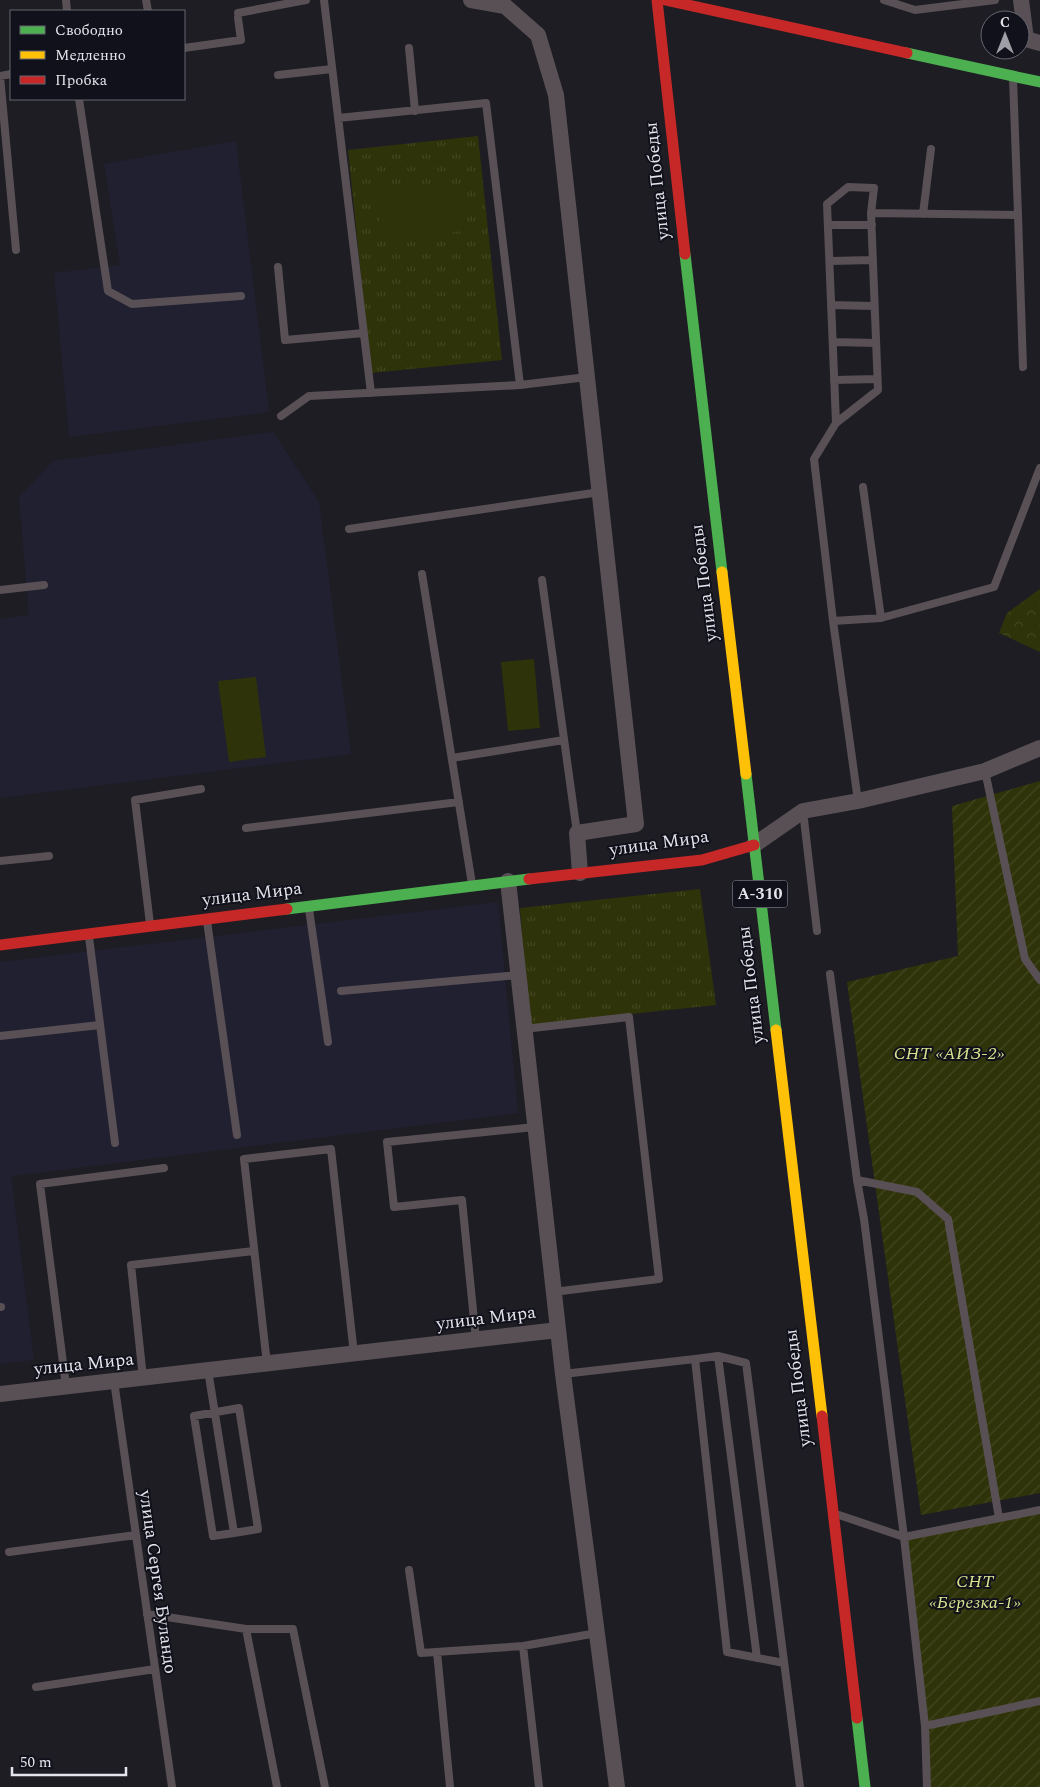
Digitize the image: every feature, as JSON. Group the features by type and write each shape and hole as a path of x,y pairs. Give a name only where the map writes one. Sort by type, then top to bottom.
{"main road":[{"name":"улица Победы","path":"657,0 684,246 865,1787"},
{"path":"665,0 1040,82"},
{"name":"улица Мира","path":"0,945 508,881 702,860 754,845"}],"street":[{"path":"471,0 505,6 538,35 556,95 636,824 577,833 580,873"},
{"path":"1021,0 1033,41"},
{"path":"754,845 803,811 858,801 985,771 1040,748"},
{"name":"улица Мира","path":"0,1394 558,1330 508,881"},
{"path":"558,1330 617,1787"}],"lane":[{"path":"185,48 241,40 238,15 306,0"},
{"path":"324,0 371,392"},
{"path":"884,0 915,10 995,0"},
{"path":"409,48 415,110"},
{"path":"278,75 332,69"},
{"path":"10,74 0,76 16,250"},
{"path":"1013,77 1023,367"},
{"path":"80,100 108,290 132,304 241,296"},
{"path":"338,118 486,103 520,385"},
{"path":"923,214 931,149"},
{"path":"836,423 827,204 848,187 874,188 871,213 878,390 836,423 814,459 833,621 858,801"},
{"path":"871,213 1018,215"},
{"path":"828,225 872,225"},
{"path":"830,261 873,260"},
{"path":"278,267 285,340 364,333"},
{"path":"831,305 874,306"},
{"path":"833,342 876,343"},
{"path":"281,416 309,396 520,385 587,377"},
{"path":"834,380 877,379"},
{"path":"833,621 881,618 994,588 1040,468"},
{"path":"863,488 881,618"},
{"path":"349,529 600,492"},
{"path":"422,574 472,886"},
{"path":"542,580 577,833"},
{"path":"0,590 44,585"},
{"path":"452,758 564,740"},
{"path":"985,771 1025,959 1040,980"},
{"path":"150,927 135,800 201,789"},
{"path":"246,828 459,802"},
{"path":"803,811 817,931"},
{"path":"0,861 49,856"},
{"path":"309,907 328,1042"},
{"path":"207,920 236,1135"},
{"path":"88,934 115,1143"},
{"path":"341,991 518,974"},
{"path":"830,974 857,1180 864,1219 904,1536 925,1726 927,1787"},
{"path":"524,1028 630,1018 658,1269 659,1279 553,1292"},
{"path":"0,1036 100,1025"},
{"path":"476,1340 462,1200 394,1207 387,1142 535,1127"},
{"path":"267,1364 244,1159 331,1149 354,1354"},
{"path":"66,1386 40,1184 164,1168"},
{"path":"857,1180 917,1192 948,1219 998,1518"},
{"path":"143,1378 131,1265 254,1252"},
{"path":"563,1374 718,1356 746,1363 800,1787"},
{"path":"718,1356 757,1658"},
{"path":"695,1358 727,1652 784,1663"},
{"path":"208,1370 234,1533"},
{"name":"улица Сергея Буландо","path":"114,1381 172,1787"},
{"path":"240,1408 258,1529 234,1533 213,1536 194,1416 240,1408"},
{"path":"832,1513 904,1536 1040,1510"},
{"path":"9,1552 136,1535"},
{"path":"410,1570 421,1653 523,1646 597,1634"},
{"path":"147,1614 246,1629 293,1630 326,1787"},
{"path":"246,1629 277,1787"},
{"path":"523,1646 539,1787"},
{"path":"437,1652 450,1787"},
{"path":"36,1687 155,1669"},
{"path":"925,1726 1040,1702"}],"shaded area":[{"path":"236,141 269,412 69,437 54,273 120,265 104,164"},
{"path":"273,432 319,502 351,754 0,798 0,619 29,615 19,497 53,461"},
{"path":"498,902 518,1113 11,1175 34,1360 0,1364 0,962"}],"green space":[{"path":"478,136 502,360 371,373 348,150"},
{"path":"460,186 464,231 381,238 377,192"},
{"path":"1040,589 1040,652 999,633 1007,613"},
{"path":"534,659 540,728 508,731 501,662"},
{"path":"256,677 266,757 229,762 218,681"},
{"name":"СНТ «АИЗ-2»","path":"1040,781 1040,1493 921,1515 847,982 958,956 952,806"},
{"path":"700,889 716,1005 528,1025 520,908"},
{"name":"СНТ «Березка-1»","path":"1040,1510 1040,1787 927,1787 904,1537"}],"traffic: fast":[{"path":"907,53 1040,82"},
{"path":"685,254 722,572"},
{"path":"746,774 776,1030"},
{"path":"287,909 529,879"},
{"path":"857,1718 865,1787"}],"traffic: slow":[{"path":"722,572 746,774"},
{"path":"776,1030 822,1416"}],"traffic: jam":[{"path":"657,0 685,254"},
{"path":"665,0 907,53"},
{"path":"529,879 702,860 754,845"},
{"path":"0,945 287,909"},
{"path":"822,1416 857,1718"}]}
